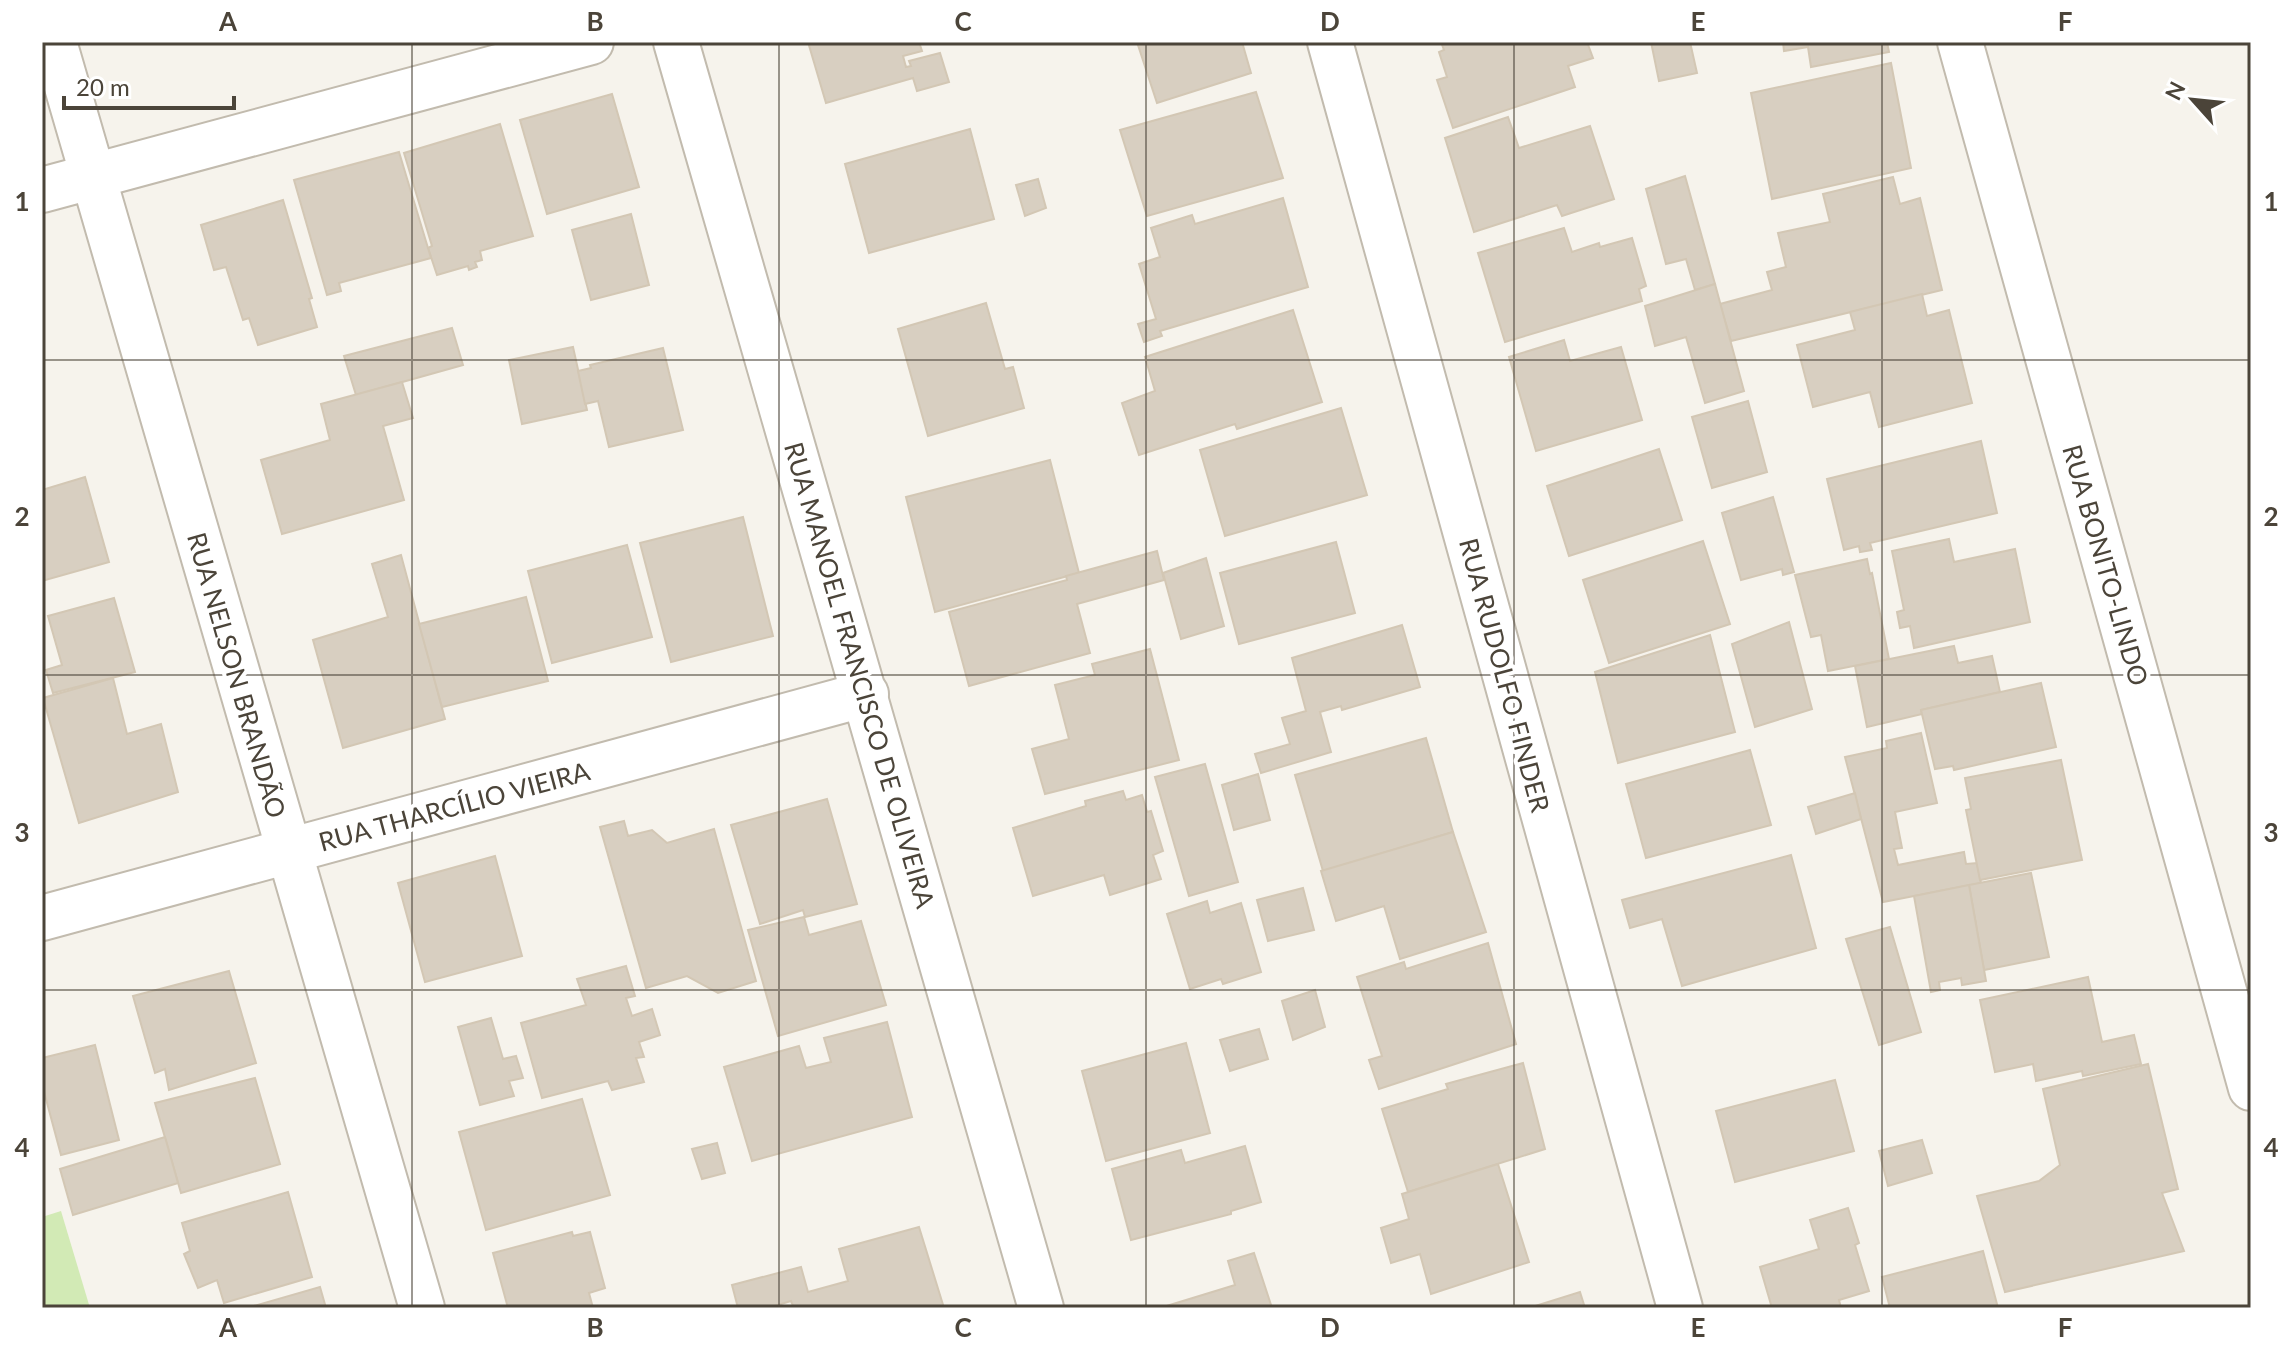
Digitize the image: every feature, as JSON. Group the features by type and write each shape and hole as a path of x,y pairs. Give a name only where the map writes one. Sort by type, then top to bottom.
{"street":[{"name":"RUA NELSON BRANDÃO","path":"54,42 422,1308"},
{"path":"42,190 591,42"},
{"name":"RUA MANOEL FRANCISCO DE OLIVEIRA","path":"676,42 1041,1308"},
{"name":"RUA RUDOLFO FINDER","path":"1330,42 1680,1308"},
{"name":"RUA BONITO-LINDO","path":"1960,42 2251,1088"},
{"name":"RUA THARCÍLIO VIEIRA","path":"42,918 866,694"}],"green space":[{"path":"61,1211 90,1308 42,1308 42,1217"}],"building":[{"path":"808,42 919,42 922,51 903,56 906,67 911,66 909,61 940,53 949,82 917,91 913,78 826,103"},
{"path":"1137,42 1242,42 1251,73 1157,103"},
{"path":"1441,42 1587,42 1593,58 1568,66 1575,87 1453,128 1437,80 1447,77 1439,52 1444,50"},
{"path":"1651,42 1690,42 1697,73 1659,81"},
{"path":"1783,42 1887,42 1889,52 1811,67 1808,47 1784,51"},
{"path":"1891,63 1911,168 1772,199 1751,93"},
{"path":"1256,92 1283,178 1147,216 1120,130"},
{"path":"612,94 639,187 547,214 520,120"},
{"path":"1508,117 1519,148 1590,126 1614,199 1562,216 1557,205 1474,232 1445,138"},
{"path":"500,124 533,236 480,251 482,260 475,262 477,267 469,270 468,266 437,275 428,248 432,246 404,153"},
{"path":"970,129 994,219 869,253 845,164"},
{"path":"399,152 431,258 339,283 341,291 327,295 294,180"},
{"path":"1685,176 1715,284 1695,290 1686,259 1666,264 1646,189"},
{"path":"1893,177 1900,204 1920,198 1942,290 1731,341 1720,304 1772,290 1767,272 1786,267 1778,233 1830,222 1823,194"},
{"path":"1038,179 1046,208 1025,216 1016,185"},
{"path":"1283,198 1308,287 1160,331 1162,336 1144,342 1138,324 1156,319 1139,264 1160,257 1151,228 1192,215 1195,224"},
{"path":"283,200 312,298 309,299 317,327 258,345 249,318 243,320 226,267 214,270 201,225"},
{"path":"631,214 649,285 591,300 572,230"},
{"path":"1564,228 1572,252 1599,243 1600,247 1632,238 1646,286 1639,289 1642,301 1505,342 1478,253"},
{"path":"1715,284 1744,391 1705,403 1686,337 1655,346 1645,306"},
{"path":"1922,294 1927,316 1949,310 1972,403 1879,427 1870,392 1813,407 1797,345 1855,330 1850,312"},
{"path":"986,303 1005,369 1013,367 1024,408 928,436 898,329"},
{"path":"1293,310 1322,402 1237,429 1235,424 1139,455 1122,403 1155,391 1145,357"},
{"path":"452,328 463,365 356,395 344,356"},
{"path":"1564,340 1570,361 1621,347 1642,420 1536,451 1509,357"},
{"path":"573,347 587,410 522,424 509,360"},
{"path":"663,348 683,430 609,447 598,401 585,404 578,371 591,368 590,365"},
{"path":"402,382 413,418 383,426 404,500 282,534 261,460 330,440 321,404"},
{"path":"1748,401 1767,472 1712,488 1692,417"},
{"path":"1341,408 1367,495 1225,536 1200,450"},
{"path":"1981,441 1997,513 1870,543 1872,550 1860,552 1859,546 1844,550 1827,479"},
{"path":"1659,449 1682,520 1569,556 1547,486"},
{"path":"1050,460 1079,573 935,612 906,497"},
{"path":"85,477 109,562 42,581 42,490"},
{"path":"1773,497 1794,572 1783,575 1782,569 1741,580 1722,513"},
{"path":"743,517 773,636 671,662 640,543"},
{"path":"1949,539 1954,562 2015,549 2030,622 1914,648 1910,626 1900,628 1897,612 1904,610 1892,551"},
{"path":"1703,541 1730,624 1609,663 1583,580"},
{"path":"1336,542 1355,613 1239,644 1220,573"},
{"path":"627,545 652,637 552,663 528,571"},
{"path":"1157,551 1164,580 1077,604 1090,653 969,686 949,612 1067,580 1066,576"},
{"path":"401,555 445,719 343,748 313,640 388,617 372,564"},
{"path":"1206,558 1224,626 1181,639 1163,573"},
{"path":"1867,559 1889,659 1828,671 1821,635 1811,637 1795,575"},
{"path":"526,597 548,681 442,707 419,624"},
{"path":"114,598 135,672 53,693 46,670 62,665 48,616"},
{"path":"1789,622 1812,709 1755,727 1732,644"},
{"path":"1402,625 1420,687 1342,710 1341,706 1320,712 1331,752 1261,773 1255,754 1290,744 1282,718 1306,711 1292,658"},
{"path":"1710,635 1735,732 1618,763 1595,672"},
{"path":"1954,646 1958,663 1992,656 2000,692 1921,710 1922,714 1867,727 1855,666"},
{"path":"1150,649 1179,760 1045,794 1032,749 1069,739 1055,685 1095,675 1092,664"},
{"path":"113,678 127,734 161,724 178,792 79,823 43,698"},
{"path":"2041,683 2056,747 1954,770 1953,766 1935,769 1921,710"},
{"path":"1921,733 1937,803 1895,812 1902,848 1894,849 1898,865 1964,852 1966,864 1977,863 1981,883 1883,902 1845,757 1887,748 1886,741"},
{"path":"1426,738 1453,832 1323,871 1295,775"},
{"path":"1750,750 1771,825 1646,858 1626,784"},
{"path":"2061,760 2082,860 1980,880 1966,810 1971,809 1965,778"},
{"path":"1205,764 1238,882 1189,896 1155,777"},
{"path":"1258,774 1270,820 1234,830 1222,785"},
{"path":"1123,791 1126,800 1142,795 1147,812 1151,811 1163,851 1153,855 1161,879 1110,895 1104,875 1033,896 1013,828 1086,806 1085,801"},
{"path":"1855,793 1861,819 1816,834 1808,807"},
{"path":"827,799 857,904 805,917 803,910 760,924 731,825"},
{"path":"624,821 628,836 652,830 667,843 714,829 756,981 718,993 687,976 646,988 600,827"},
{"path":"1453,832 1486,932 1400,959 1384,906 1336,921 1321,871"},
{"path":"1791,855 1816,948 1682,986 1662,919 1630,928 1622,900"},
{"path":"495,856 522,956 425,982 398,883"},
{"path":"2031,873 2049,957 1984,970 1969,885"},
{"path":"1969,885 1986,981 1962,985 1961,978 1939,982 1940,990 1931,992 1914,896"},
{"path":"1303,888 1314,930 1268,941 1257,900"},
{"path":"1207,901 1210,913 1241,903 1261,972 1223,984 1221,979 1190,989 1167,914"},
{"path":"804,917 809,935 861,921 886,1005 778,1036 748,930"},
{"path":"1890,927 1921,1032 1879,1045 1846,939"},
{"path":"1488,943 1516,1044 1379,1089 1369,1060 1382,1056 1357,977 1404,962 1406,969"},
{"path":"626,966 635,996 626,998 632,1016 652,1009 660,1035 639,1042 644,1057 636,1058 644,1082 612,1090 608,1081 542,1098 521,1023 586,1005 577,979"},
{"path":"229,971 256,1063 169,1090 165,1069 155,1073 133,996"},
{"path":"2088,977 2102,1042 2134,1035 2141,1064 2083,1076 2082,1071 2036,1081 2033,1064 1995,1072 1980,1000"},
{"path":"1315,990 1325,1027 1293,1040 1282,1001"},
{"path":"491,1018 503,1059 516,1056 523,1078 509,1081 514,1096 480,1105 458,1027"},
{"path":"887,1022 912,1117 752,1161 724,1067 799,1046 806,1068 831,1062 824,1038"},
{"path":"1259,1029 1268,1059 1230,1071 1220,1040"},
{"path":"1186,1043 1210,1133 1106,1161 1082,1071"},
{"path":"95,1045 119,1140 61,1155 42,1084 42,1058"},
{"path":"1523,1063 1545,1149 1408,1192 1382,1109 1448,1089 1446,1084"},
{"path":"2148,1064 2178,1189 2162,1193 2184,1251 2005,1292 1977,1196 2039,1181 2060,1165 2043,1089"},
{"path":"255,1078 280,1164 181,1193 155,1103"},
{"path":"1835,1080 1854,1151 1735,1182 1716,1111"},
{"path":"582,1099 610,1195 486,1230 459,1132"},
{"path":"165,1137 178,1183 73,1215 60,1169"},
{"path":"1922,1140 1932,1173 1888,1186 1879,1151"},
{"path":"717,1143 725,1173 702,1179 692,1149"},
{"path":"1245,1146 1261,1202 1231,1211 1231,1214 1131,1240 1112,1169 1181,1150 1185,1163"},
{"path":"1498,1164 1529,1262 1431,1294 1420,1254 1391,1263 1381,1228 1409,1219 1402,1194"},
{"path":"288,1192 312,1277 224,1303 217,1280 198,1288 184,1254 190,1251 182,1223"},
{"path":"1848,1208 1869,1291 1839,1300 1841,1308 1772,1308 1760,1267 1819,1249 1810,1220"},
{"path":"919,1227 944,1308 794,1308 791,1301 768,1308 738,1308 732,1285 801,1267 808,1292 848,1281 839,1249"},
{"path":"572,1232 573,1236 590,1232 605,1288 589,1293 593,1308 508,1308 493,1253"},
{"path":"1983,1251 1998,1308 1890,1308 1882,1277"},
{"path":"1254,1253 1272,1308 1160,1308 1235,1285 1228,1261"},
{"path":"320,1287 326,1308 247,1308"},
{"path":"1580,1292 1585,1308 1529,1308"}]}
